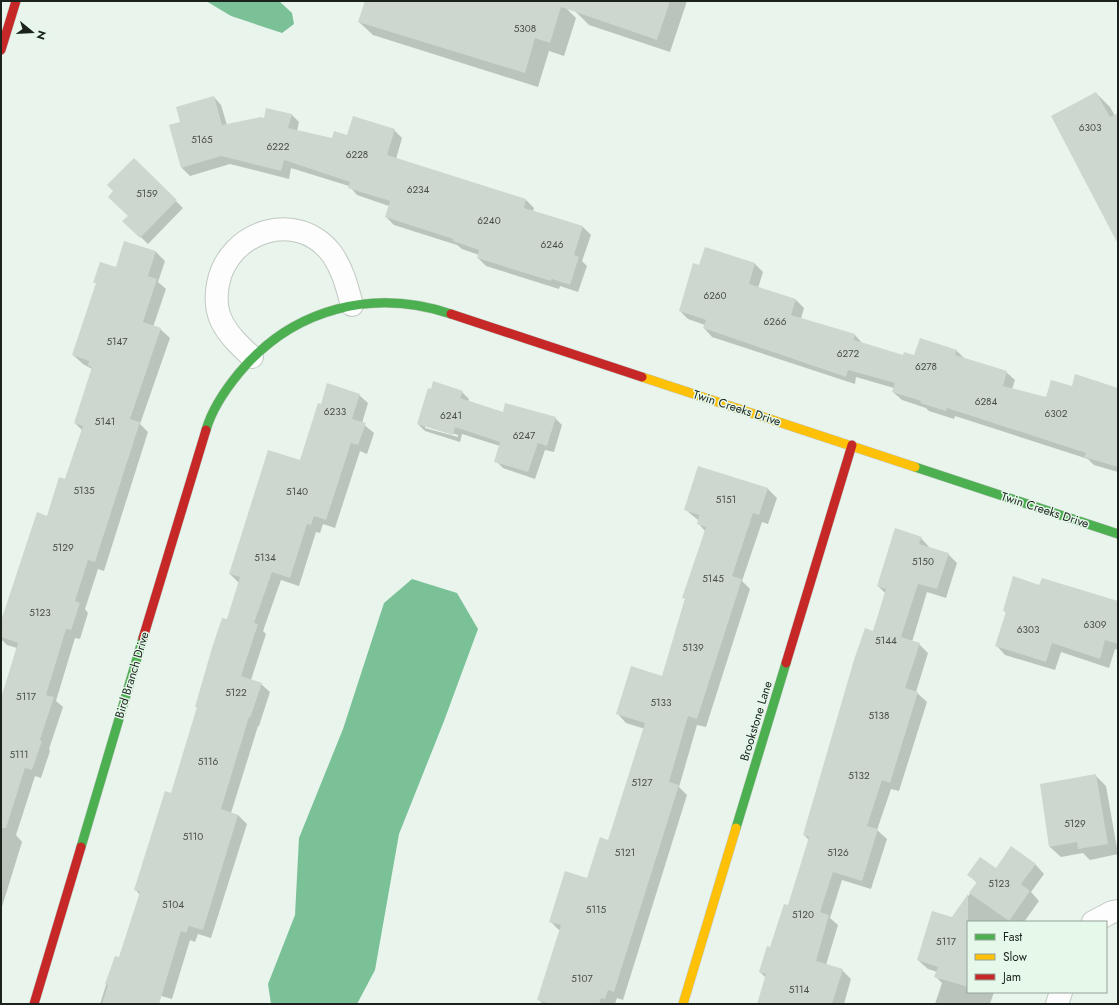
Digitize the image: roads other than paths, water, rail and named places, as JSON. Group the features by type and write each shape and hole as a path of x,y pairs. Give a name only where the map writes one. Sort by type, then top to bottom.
{"street":[{"path":"1,50 16,1"},
{"path":"252,357 227,331 220,318 215,292 219,274 227,258 244,241 257,235 277,230 298,232 314,239 326,248 340,268 352,305"},
{"name":"Twin Creeks Drive","path":"297,324 313,316 338,307 352,305 392,302 432,308 852,445 1118,534"},
{"name":"Bird Branch Drive","path":"34,1004 210,416 222,393 238,371 277,335 297,324"},
{"name":"Brookstone Lane","path":"683,1004 852,445"},
{"path":"1094,921 1112,912 1118,911"},
{"path":"1057,1004 1061,993"}]}
